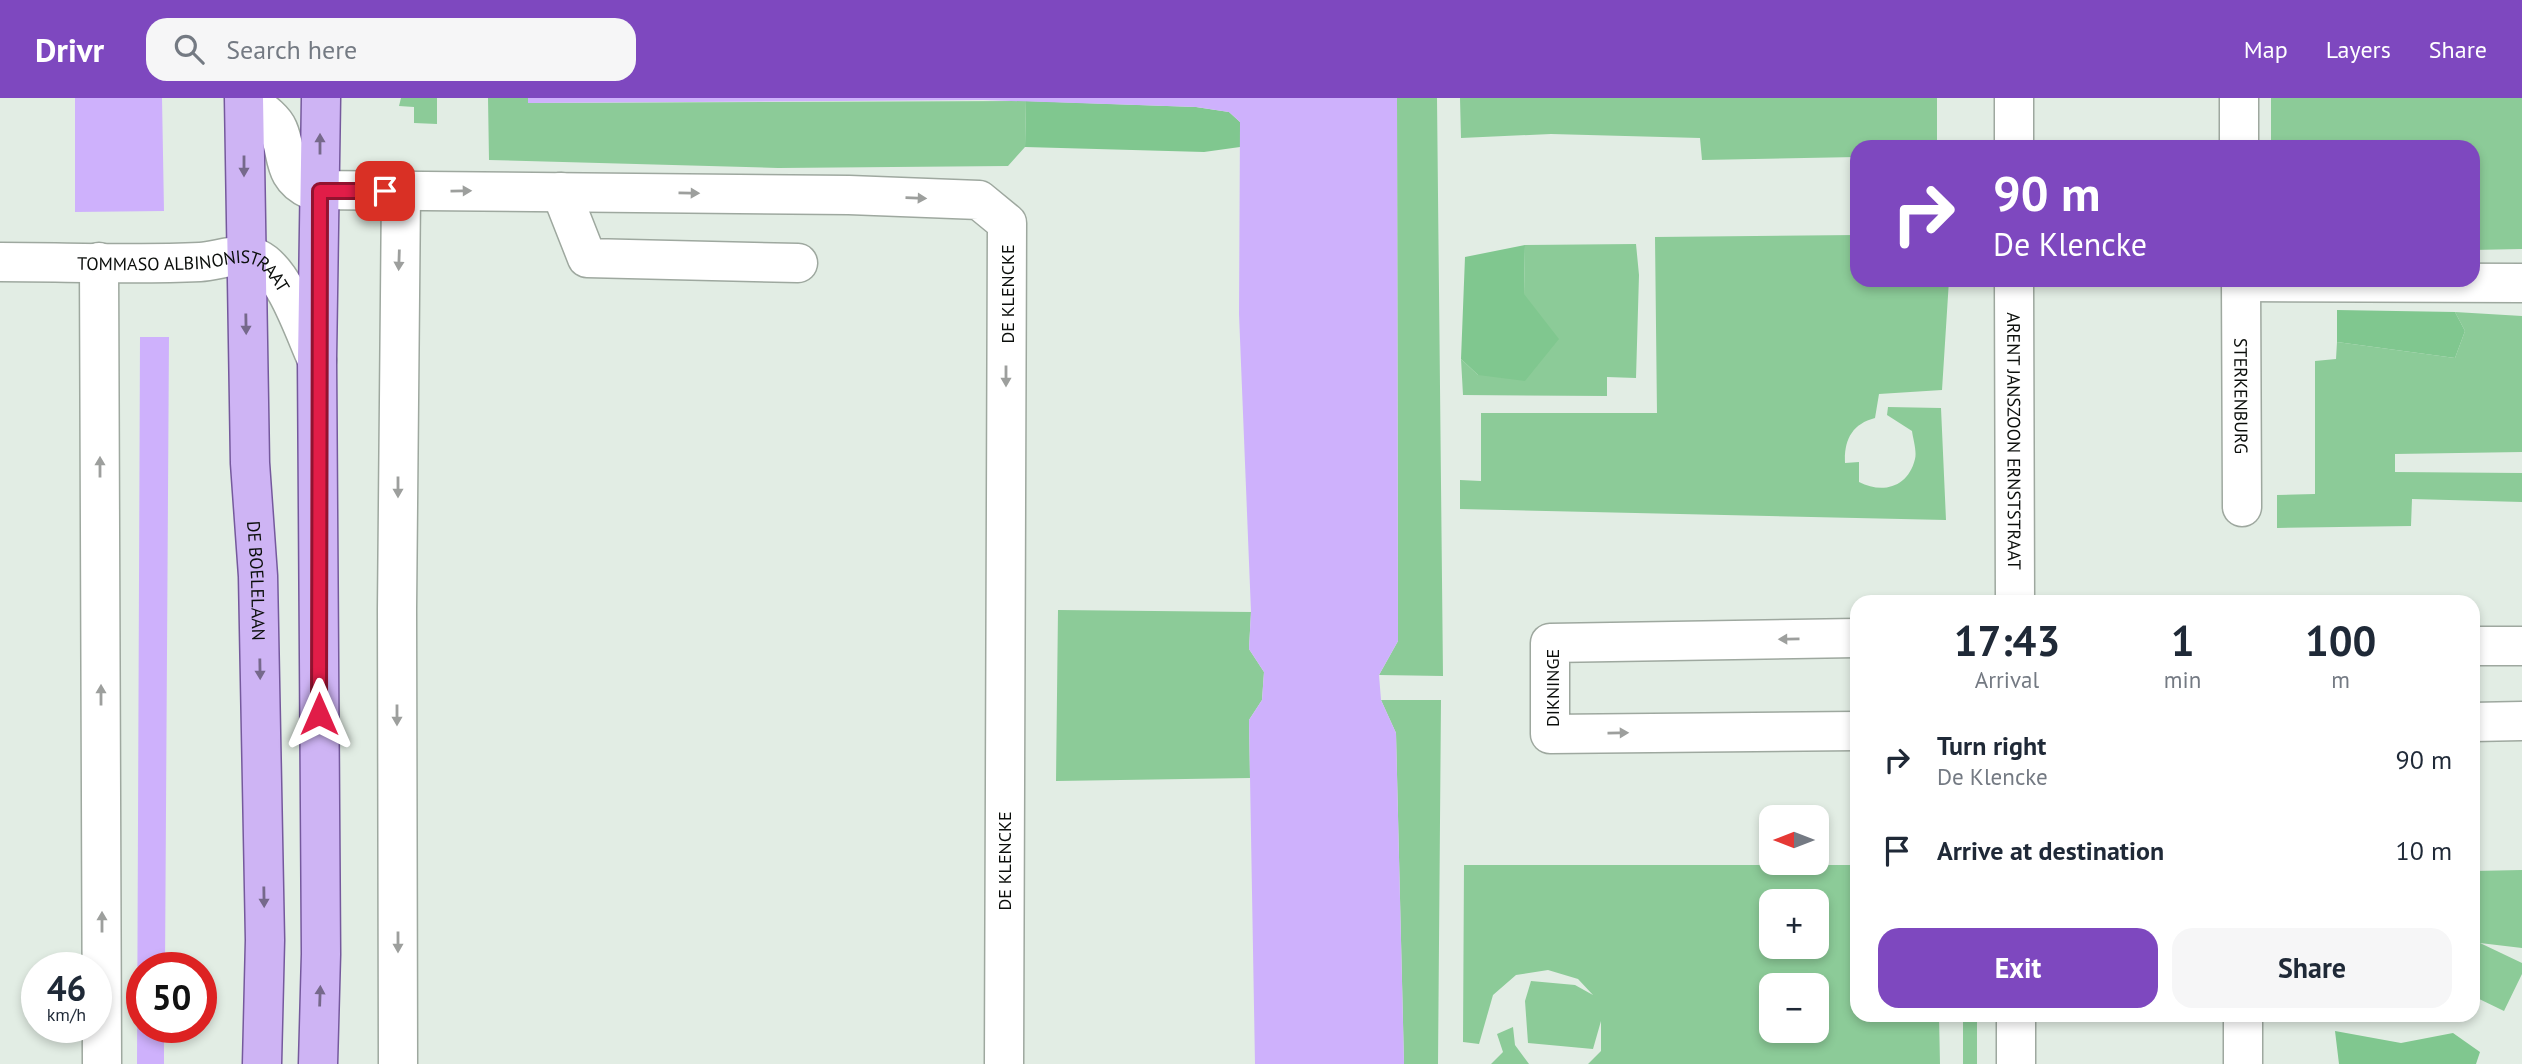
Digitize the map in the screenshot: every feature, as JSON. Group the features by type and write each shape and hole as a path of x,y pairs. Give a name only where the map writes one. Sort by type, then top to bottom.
{"main road":[{"name":"DE BOELELAAN","path":"244,98 244,256 250,463 258,576 265,940 262,1064"},
{"path":"318,1064 321,954 317,360 321,98"}],"street":[{"name":"DE KLENCKE","path":"244,98 278,127 285,163 294,180 311,190 979,200 1007,223 1004,1064"},
{"path":"2014,98 2014,140"},
{"path":"2239,98 2239,140"},
{"path":"398,1064 397,609 401,192"},
{"path":"561,192 587,258 799,263"},
{"name":"TOMMASO ALBINONISTRAAT","path":"0,262 201,262 244,256 258,259 271,268 280,280 317,360"},
{"path":"99,262 102,1064"},
{"name":"STERKENBURG","path":"2480,283 2522,283"},
{"name":"ARENT JANSZOON ERNSTSTRAAT","path":"2014,287 2015,595"},
{"name":"STERKENBURG","path":"2241,287 2242,507"},
{"name":"DIKNINGE","path":"1850,638 1550,643 1550,734 1850,731"},
{"path":"2480,646 2522,646"},
{"path":"2480,722 2522,721"},
{"path":"2016,1022 2016,1064"},
{"path":"2243,1022 2243,1064"}],"green space":[{"path":"401,98 437,98 437,124 414,123 414,107 399,106"},
{"path":"488,98 528,98 528,103 1026,101 1025,147 1008,166 778,168 489,160"},
{"path":"1397,98 1437,98 1443,676 1379,675 1398,641"},
{"path":"1460,98 1937,98 1937,140 1850,140 1850,157 1702,160 1700,138 1551,134 1461,138"},
{"path":"2271,98 2522,98 2522,249 2480,250 2480,140 2271,140"},
{"path":"1026,101 1196,107 1229,112 1240,122 1240,147 1204,152 1025,147"},
{"path":"1850,235 1850,287 1949,287 1942,390 1879,394 1875,418 1860,424 1848,440 1845,463 1859,462 1859,482 1868,486 1885,488 1900,482 1912,469 1915,445 1912,431 1887,415 1888,407 1941,408 1946,520 1460,509 1460,480 1481,481 1481,413 1657,413 1655,237"},
{"path":"1636,244 1639,275 1636,378 1607,377 1607,396 1463,395 1461,359 1478,375 1524,294 1525,245"},
{"path":"1525,245 1524,294 1559,339 1525,381 1478,375 1461,359 1465,257"},
{"path":"2337,310 2455,312 2465,331 2455,358 2337,342"},
{"path":"2455,312 2522,316 2522,452 2395,454 2395,472 2522,473 2522,502 2412,499 2411,526 2277,528 2277,495 2315,494 2315,361 2336,359 2337,342 2455,358 2465,331"},
{"path":"1058,610 1251,612 1249,649 1264,672 1262,700 1249,720 1250,778 1056,781"},
{"path":"1381,700 1441,700 1438,1064 1404,1064 1396,733"},
{"path":"1464,865 1759,865 1759,875 1829,875 1829,865 1850,865 1850,1022 1939,1022 1940,1064 1588,1064 1601,1051 1601,1021 1593,1049 1528,1043 1525,1001 1531,981 1575,985 1593,995 1578,979 1548,970 1516,975 1493,995 1479,1044 1463,1042"},
{"path":"2522,870 2522,948 2480,943 2480,871"},
{"path":"2480,943 2522,963 2522,974 2504,1011 2480,999"},
{"path":"1963,1022 1977,1022 1977,1064 1963,1064"},
{"path":"1513,1027 1515,1045 1529,1064 1491,1064 1503,1052 1497,1034"},
{"path":"2335,1031 2401,1043 2453,1033 2480,1052 2476,1064 2339,1064"}],"shaded area":[{"path":"75,98 162,98 164,211 75,212"},
{"path":"528,98 1397,98 1398,641 1379,675 1381,700 1396,733 1404,1064 1255,1064 1249,720 1262,700 1264,672 1249,649 1251,612 1239,314 1240,122 1229,112 1196,107 983,100 528,103"},
{"path":"140,337 169,337 165,952 137,952"},
{"path":"137,1043 164,1043 164,1064 137,1064"}],"route":[{"path":"319,714 317,360 320,191 385,191"}]}
